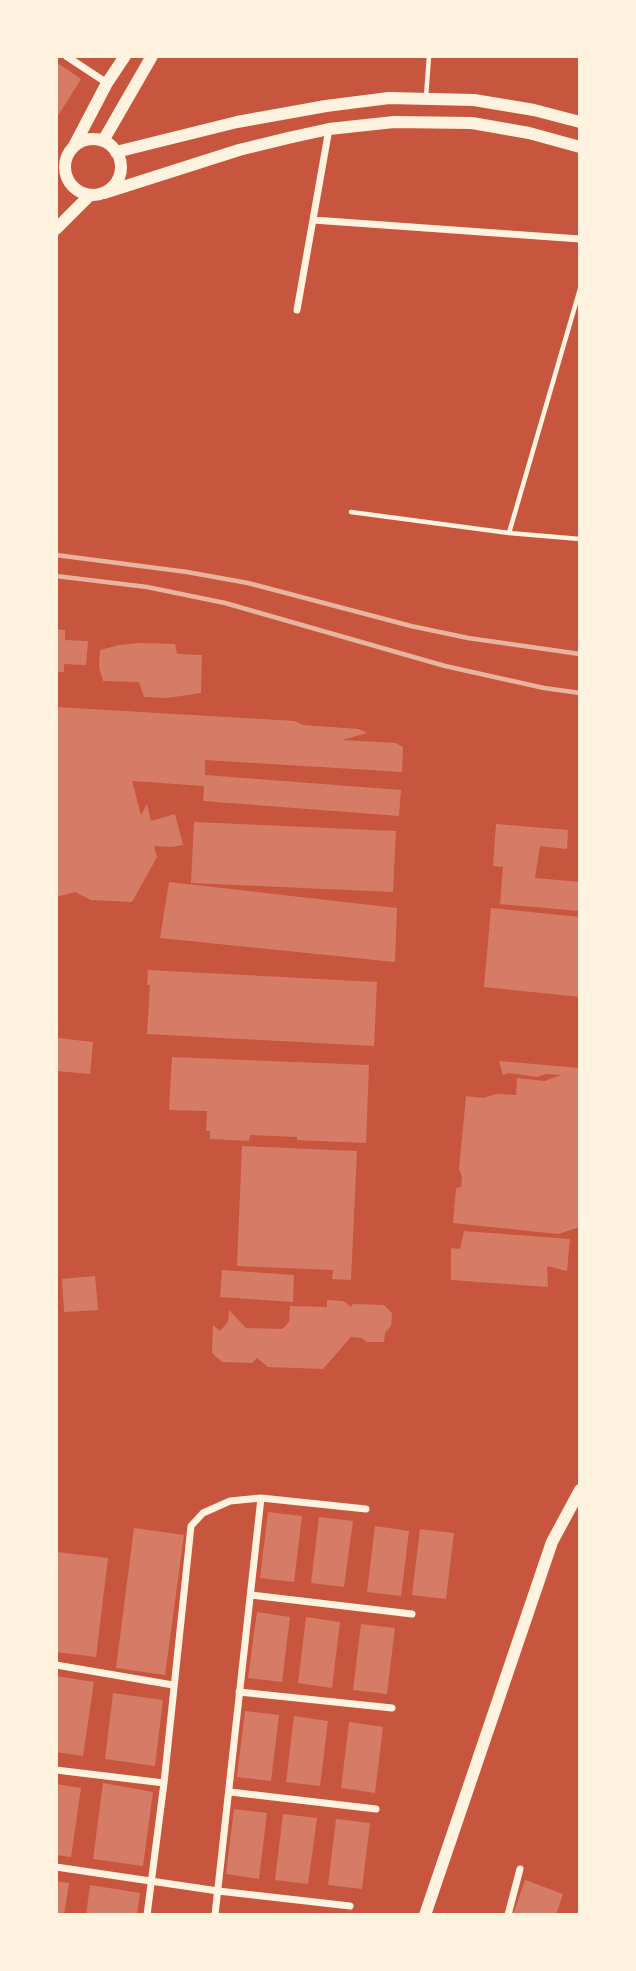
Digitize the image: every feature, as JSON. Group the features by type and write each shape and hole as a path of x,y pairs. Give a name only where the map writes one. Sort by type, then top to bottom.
{"street":[{"path":"66,56 107,83"},
{"path":"125,56 107,83 60,172 72,186 90,195 104,193 239,150 329,130 394,122 472,123 529,133 580,147"},
{"path":"103,141 152,56"},
{"path":"116,152 237,122 389,98 426,97 486,102 534,110 580,122"},
{"path":"297,310 329,130"},
{"path":"74,147 82,141 93,139 103,141 116,152 120,160 119,175 116,182 104,193"},
{"path":"56,229 90,195"},
{"path":"313,220 580,239"},
{"path":"425,1915 552,1542 580,1490"},
{"path":"215,1915 261,1498"},
{"path":"147,1915 191,1526 203,1513 230,1501 261,1498 366,1509"},
{"path":"251,1595 412,1614"},
{"path":"56,1665 173,1685"},
{"path":"239,1692 392,1709"},
{"path":"56,1770 164,1783"},
{"path":"230,1792 376,1809"},
{"path":"56,1867 218,1892 350,1906"},
{"path":"508,1915 520,1869"}],"lane":[{"path":"426,97 429,56"},
{"path":"509,533 580,289"},
{"path":"351,512 509,533 580,539"}],"building":[{"path":"56,62 81,79 56,119"},
{"path":"56,629 65,630 65,640 88,641 86,665 64,664 64,672 56,672"},
{"path":"139,643 175,644 177,654 202,655 201,693 167,698 144,697 139,682 103,681 99,667 100,650"},
{"path":"56,707 295,721 303,725 359,729 367,733 342,740 396,743 403,747 402,772 205,760 205,775 401,790 399,816 203,801 204,786 132,781 141,815 147,804 151,821 175,814 183,845 154,846 157,857 132,902 91,900 75,892 56,897"},
{"path":"194,822 396,831 393,892 191,883"},
{"path":"496,824 568,830 567,849 540,846 535,878 580,882 580,911 500,904 503,867 493,866"},
{"path":"169,882 397,908 395,962 160,938"},
{"path":"491,908 580,917 580,997 484,987"},
{"path":"148,970 377,982 374,1046 147,1034 150,985 147,985"},
{"path":"58,1038 93,1042 90,1074 56,1071"},
{"path":"172,1057 369,1065 366,1143 250,1135 249,1141 210,1139 210,1131 206,1131 207,1111 169,1110"},
{"path":"499,1061 580,1068 580,1227 558,1234 453,1223 456,1188 461,1187 459,1169 466,1096 483,1098 496,1094 516,1095 517,1078 545,1081 561,1075 503,1075"},
{"path":"242,1146 357,1151 351,1280 332,1279 333,1270 237,1266"},
{"path":"464,1231 570,1239 567,1271 547,1266 548,1287 451,1280 451,1248 460,1249"},
{"path":"222,1270 294,1275 293,1302 220,1297"},
{"path":"95,1276 98,1310 64,1312 62,1279"},
{"path":"327,1300 343,1301 351,1307 353,1304 384,1305 392,1313 391,1326 385,1333 384,1342 367,1342 362,1338 351,1337 323,1369 268,1367 257,1358 252,1363 222,1362 212,1353 213,1325 220,1331 228,1322 229,1310 246,1328 282,1329 289,1322 290,1306 327,1307"},
{"path":"268,1512 302,1516 294,1582 260,1578"},
{"path":"319,1517 353,1521 344,1587 311,1583"},
{"path":"375,1526 409,1531 401,1596 367,1592"},
{"path":"134,1528 184,1535 165,1675 116,1668"},
{"path":"420,1529 454,1533 446,1599 412,1595"},
{"path":"57,1552 108,1558 96,1657 56,1652"},
{"path":"257,1612 290,1617 282,1682 248,1678"},
{"path":"306,1617 340,1622 332,1688 298,1683"},
{"path":"361,1624 395,1628 387,1694 353,1690"},
{"path":"56,1676 94,1682 83,1756 56,1752"},
{"path":"113,1693 163,1700 155,1766 105,1759"},
{"path":"245,1711 279,1715 271,1781 237,1777"},
{"path":"294,1716 328,1721 320,1786 286,1782"},
{"path":"349,1722 383,1727 375,1793 341,1788"},
{"path":"103,1783 153,1792 143,1866 93,1859"},
{"path":"56,1784 81,1788 71,1857 56,1855"},
{"path":"234,1809 267,1813 259,1879 226,1874"},
{"path":"283,1814 317,1818 308,1884 275,1880"},
{"path":"336,1819 370,1823 362,1889 328,1885"},
{"path":"525,1880 563,1894 556,1915 513,1915"},
{"path":"56,1881 69,1883 64,1915 56,1915"},
{"path":"90,1885 140,1893 137,1915 86,1915"}],"railway":[{"path":"56,555 248,583 411,626 468,638 580,654"},
{"path":"56,576 147,587 225,603 445,666 544,688 580,693"}]}
